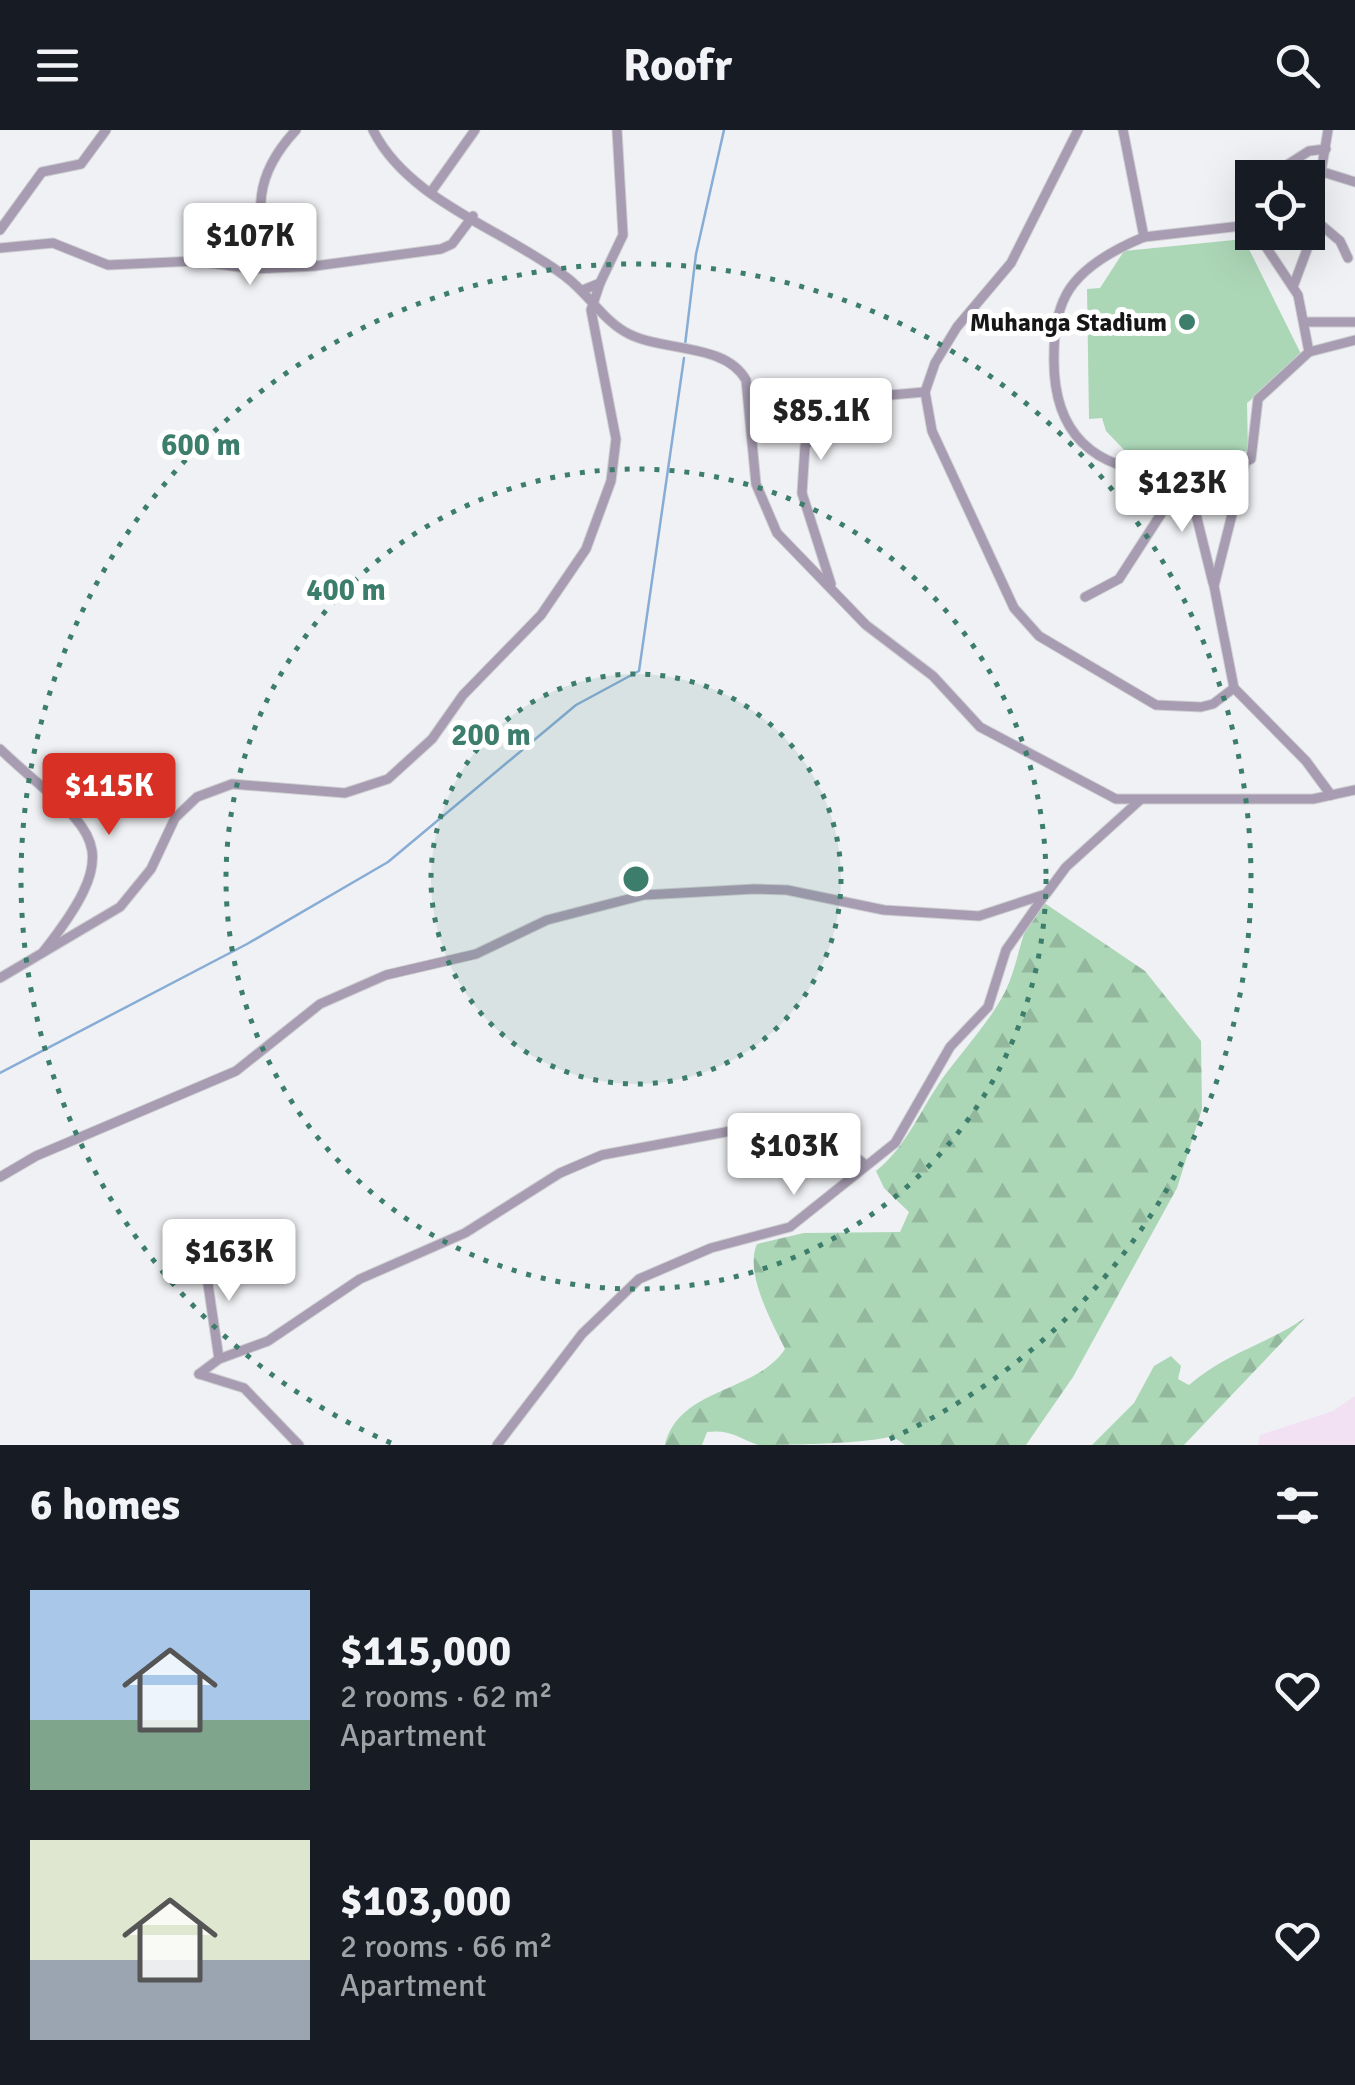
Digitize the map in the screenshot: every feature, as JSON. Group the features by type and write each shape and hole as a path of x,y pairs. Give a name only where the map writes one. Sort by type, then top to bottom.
{"street":[{"path":"0,230 42,172 81,164 106,130"},
{"path":"269,268 258,200 268,170 296,130"},
{"path":"373,130 402,173 583,290 632,336 718,356 741,372 746,380 755,478 764,507 783,540 875,632 933,676 977,724 1099,793 1139,801 1331,795 1355,790"},
{"path":"431,192 475,130"},
{"path":"0,978 120,907 150,868 182,809 208,792 238,784 345,793 388,778 418,754 469,688 541,615 586,549 611,481 616,439 591,317 600,282 623,234 617,130"},
{"path":"1078,130 1021,247 940,354 926,392 940,451 972,509 1014,608 1032,630 1150,703 1201,707 1213,704 1234,688"},
{"path":"1123,130 1144,237"},
{"path":"1325,160 1328,130"},
{"path":"1295,160 1309,151 1326,149"},
{"path":"1325,173 1355,182"},
{"path":"0,248 53,243 96,263 125,267 196,261 269,268 441,249 452,244 473,216"},
{"path":"1235,227 1144,237 1101,260 1066,293 1054,334 1055,396 1066,423 1106,461 1140,472 1186,474 1244,463"},
{"path":"1325,228 1340,241 1348,258"},
{"path":"1268,250 1294,287 1306,322 1308,352"},
{"path":"1294,287 1305,250"},
{"path":"583,290 600,282"},
{"path":"1306,322 1355,322"},
{"path":"1214,586 1244,463 1255,450 1258,399 1308,352 1355,340"},
{"path":"831,584 802,493 805,446 822,427 890,395 926,392"},
{"path":"1186,474 1234,688 1314,770 1331,795"},
{"path":"1085,597 1119,579 1172,497 1190,493"},
{"path":"0,748 75,813 90,845 91,869 82,900 41,954"},
{"path":"497,1445 582,1334 639,1279 712,1248 790,1227 896,1144 950,1047 988,1007 1006,950 1066,867 1139,801"},
{"path":"0,1177 36,1156 236,1072 320,1004 386,975 476,954 532,926 590,906 680,891 774,889 884,910 979,916 1046,894"},
{"path":"299,1445 275,1424 249,1392 199,1374 219,1359 262,1345 360,1279 465,1233 560,1173 602,1156 746,1128 795,1128 827,1136 866,1165"},
{"path":"219,1359 204,1258 236,1248"}],"shaded area":[{"path":"1355,1396 1355,1445 1258,1445 1260,1435 1333,1411"}],"green space":[{"name":"Muhanga Stadium","path":"1235,240 1235,250 1249,250 1302,356 1247,403 1248,451 1128,454 1106,431 1102,418 1089,419 1087,289 1100,288 1124,251"},
{"path":"1040,900 1145,971 1201,1041 1202,1109 1177,1188 1073,1377 1026,1445 905,1445 892,1436 758,1445 715,1431 707,1432 702,1445 665,1445 673,1426 685,1412 756,1375 785,1349 757,1283 757,1244 804,1233 900,1232 909,1212 884,1188 876,1171 904,1140 942,1079 998,1004"},
{"path":"1305,1318 1184,1445 1092,1445 1134,1403 1154,1366 1171,1356 1181,1366 1178,1379 1189,1385 1217,1365"}],"waterway":[{"path":"685,345 696,254 724,130"},
{"path":"0,1073 247,944 388,862 576,705 639,671 684,358"}],"place":[{"name":"Muhanga Stadium","path":"1187,322"}]}
